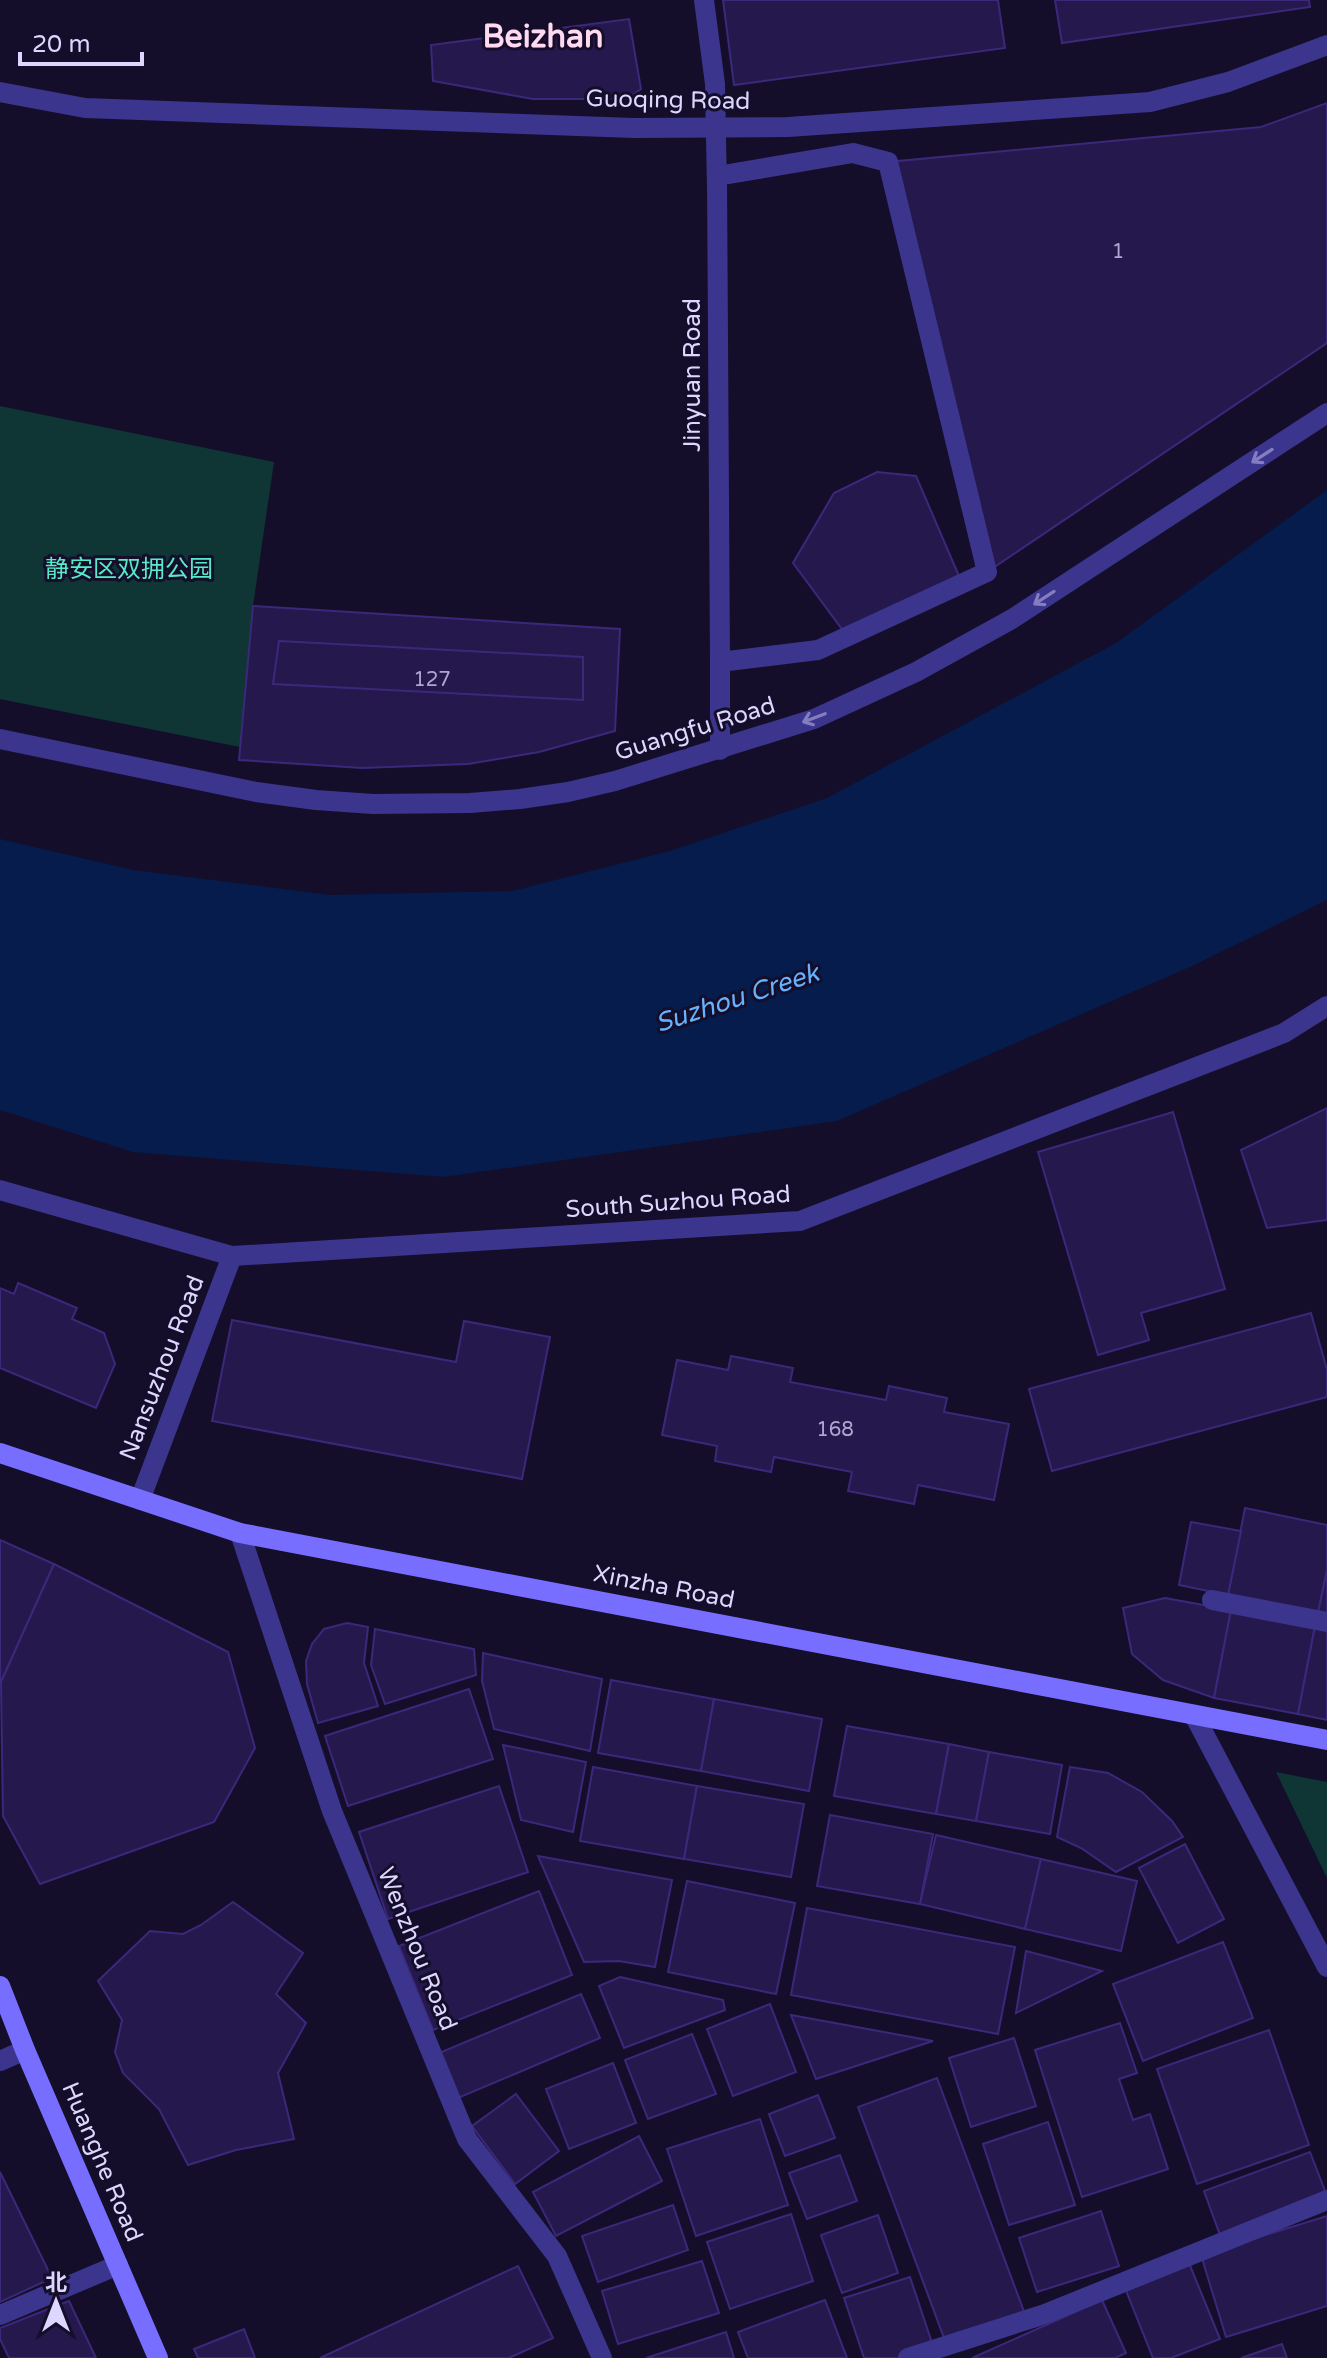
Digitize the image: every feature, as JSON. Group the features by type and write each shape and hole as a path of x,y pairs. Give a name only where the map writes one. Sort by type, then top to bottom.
{"main road":[{"name":"Xinzha Road","path":"2,1460 240,1533 1327,1740"},
{"name":"Huanghe Road","path":"0,1986 158,2358"}],"street":[{"name":"Jinyuan Road","path":"704,0 714,71 716,128 720,750"},
{"name":"Guoqing Road","path":"0,92 85,108 634,128 788,127 1150,102 1228,82 1327,45"},
{"path":"717,176 853,153 888,162 987,572 818,650 720,662"},
{"name":"Guangfu Road","path":"0,739 256,792 373,804 470,803 568,792 626,778 814,719 904,678 1025,611 1327,413"},
{"name":"South Suzhou Road","path":"0,1190 232,1256 800,1221 1284,1033 1327,1006"},
{"name":"Nansuzhou Road","path":"140,1500 232,1256"},
{"name":"Wenzhou Road","path":"240,1533 332,1811 467,2139 557,2256 602,2358"},
{"path":"1212,1600 1327,1622"},
{"path":"1194,1715 1327,1967"},
{"path":"0,2061 25,2050"},
{"path":"908,2358 1045,2314 1327,2200"},
{"path":"0,2315 118,2265"}],"green space":[{"name":"静安区双拥公园","path":"0,406 274,462 253,606 240,747 0,699"},
{"path":"1276,1772 1327,1782 1327,1878"}],"water":[{"name":"Suzhou Creek","path":"1327,490 1327,900 1192,966 837,1121 444,1177 133,1152 0,1110 0,839 133,870 330,895 512,891 670,851 827,798 1116,643"}],"building":[{"path":"723,0 998,0 1005,48 734,85"},
{"path":"1055,0 1309,0 1310,7 1062,43"},
{"path":"629,19 641,89 627,99 533,99 433,81 431,45"},
{"path":"1327,103 1327,343 987,572 888,162 1261,127"},
{"path":"877,472 916,476 962,583 847,636 793,563 834,493"},
{"path":"253,606 620,629 615,731 539,752 468,764 362,768 239,760"},
{"path":"279,641 583,657 583,700 273,684"},
{"path":"1327,1108 1327,1220 1267,1228 1241,1150"},
{"path":"1173,1112 1225,1289 1141,1313 1149,1340 1098,1355 1038,1152"},
{"path":"18,1283 77,1308 72,1319 104,1333 115,1364 96,1408 0,1368 0,1288 14,1294"},
{"path":"1311,1313 1327,1370 1327,1397 1052,1471 1029,1389"},
{"path":"232,1320 456,1362 464,1321 550,1337 522,1479 212,1421"},
{"path":"731,1356 793,1368 790,1382 886,1400 889,1386 947,1398 944,1412 1009,1424 994,1500 918,1485 914,1504 848,1491 852,1472 774,1457 771,1472 715,1461 717,1446 662,1435 677,1360 728,1370"},
{"path":"1245,1508 1327,1525 1327,1570 1318,1613 1228,1595"},
{"path":"1191,1522 1241,1531 1228,1595 1179,1585"},
{"path":"0,1540 54,1564 1,1682 0,1682"},
{"path":"54,1564 228,1652 255,1748 214,1822 40,1884 3,1816 1,1682"},
{"path":"1327,1570 1327,1614 1318,1613"},
{"path":"1165,1598 1231,1610 1214,1698 1163,1680 1132,1654 1123,1608"},
{"path":"1231,1610 1315,1626 1298,1714 1214,1698"},
{"path":"347,1623 368,1627 364,1663 378,1706 318,1723 307,1684 306,1661 312,1644 324,1629"},
{"path":"1315,1626 1327,1628 1327,1720 1298,1714"},
{"path":"375,1629 474,1649 476,1675 385,1704 371,1665"},
{"path":"483,1653 602,1679 590,1751 494,1729 482,1681"},
{"path":"611,1680 714,1699 701,1771 598,1753"},
{"path":"469,1689 493,1759 348,1806 325,1736"},
{"path":"714,1699 822,1719 809,1791 701,1771"},
{"path":"847,1726 949,1744 936,1814 834,1796"},
{"path":"949,1744 989,1752 976,1821 936,1814"},
{"path":"503,1745 586,1762 573,1832 521,1820"},
{"path":"989,1752 1062,1765 1050,1834 976,1821"},
{"path":"593,1767 697,1786 684,1859 580,1841"},
{"path":"1070,1767 1108,1773 1142,1792 1172,1821 1183,1837 1116,1872 1081,1848 1057,1837"},
{"path":"499,1786 528,1872 388,1919 359,1832"},
{"path":"697,1786 804,1804 791,1877 684,1859"},
{"path":"830,1815 933,1834 920,1904 817,1886"},
{"path":"936,1835 1041,1859 1025,1929 920,1904"},
{"path":"1185,1844 1224,1919 1178,1943 1139,1868"},
{"path":"538,1856 672,1880 655,1967 619,1961 584,1962"},
{"path":"1041,1859 1137,1881 1121,1951 1025,1929"},
{"path":"687,1881 795,1903 776,1994 668,1972"},
{"path":"539,1891 572,1975 433,2030 399,1946"},
{"path":"233,1902 303,1953 276,1994 306,2023 278,2073 294,2139 236,2150 188,2165 159,2109 123,2073 115,2052 122,2020 98,1981 150,1931 183,1934"},
{"path":"807,1908 1015,1947 998,2034 791,1995"},
{"path":"1223,1942 1253,2018 1143,2061 1113,1984"},
{"path":"1026,1951 1102,1971 1016,2013"},
{"path":"620,1977 723,2000 725,2010 624,2048 599,1986"},
{"path":"581,1994 600,2038 458,2098 439,2053"},
{"path":"770,2004 796,2072 733,2096 707,2029"},
{"path":"791,2015 933,2041 816,2079"},
{"path":"1120,2023 1137,2073 1119,2079 1133,2120 1150,2114 1168,2169 1082,2197 1035,2050"},
{"path":"1269,2030 1309,2145 1197,2184 1157,2069"},
{"path":"692,2034 716,2094 648,2119 625,2060"},
{"path":"1014,2038 1036,2106 971,2127 949,2058"},
{"path":"613,2063 636,2123 569,2149 546,2089"},
{"path":"937,2078 1026,2317 947,2346 858,2107"},
{"path":"516,2094 559,2151 515,2184 472,2126"},
{"path":"818,2095 835,2138 785,2156 769,2114"},
{"path":"760,2119 788,2205 696,2236 667,2149"},
{"path":"1048,2122 1075,2205 1009,2225 983,2144"},
{"path":"639,2136 662,2181 556,2236 533,2192"},
{"path":"1310,2152 1327,2196 1220,2235 1204,2191"},
{"path":"840,2155 857,2201 807,2219 789,2173"},
{"path":"0,2172 52,2278 0,2302"},
{"path":"673,2205 688,2250 598,2282 582,2236"},
{"path":"1101,2211 1119,2266 1037,2292 1019,2238"},
{"path":"791,2214 813,2281 730,2309 707,2242"},
{"path":"878,2215 898,2273 842,2293 821,2235"},
{"path":"1327,2216 1327,2306 1226,2337 1201,2255"},
{"path":"702,2261 719,2313 618,2344 602,2291"},
{"path":"1189,2263 1220,2339 1171,2358 1153,2358 1125,2288"},
{"path":"518,2266 553,2338 509,2358 320,2358"},
{"path":"910,2277 933,2346 898,2358 864,2358 844,2298"},
{"path":"825,2300 847,2358 748,2358 738,2332"},
{"path":"1102,2300 1126,2353 1115,2358 972,2358"},
{"path":"69,2301 96,2358 9,2358 0,2339 0,2328"},
{"path":"244,2329 255,2358 198,2358 194,2349"},
{"path":"726,2332 734,2358 646,2358"},
{"path":"1282,2344 1287,2358 1241,2358"}],"district":[{"name":"Beizhan","path":"543,37"}]}
